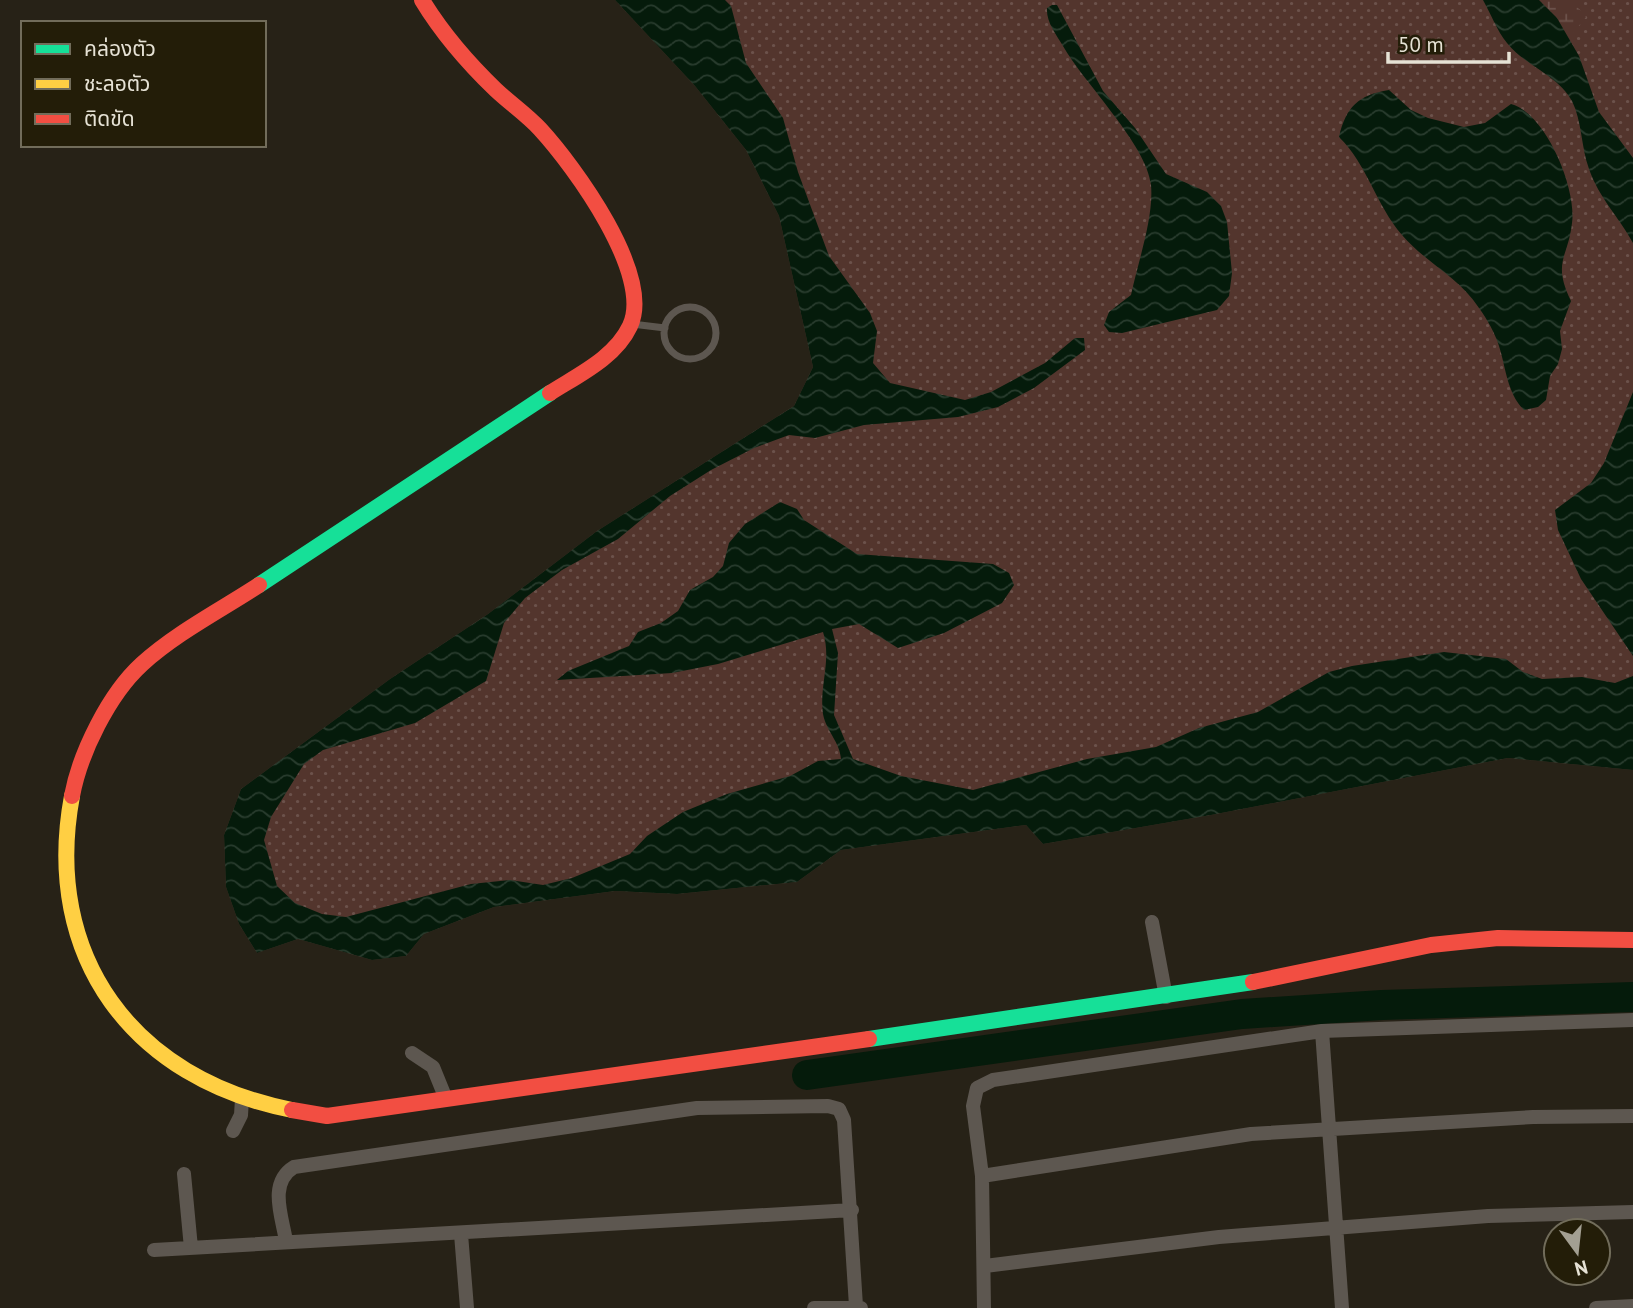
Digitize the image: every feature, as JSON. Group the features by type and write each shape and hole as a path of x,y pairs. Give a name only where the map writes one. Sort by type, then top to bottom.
{"street":[{"path":"422,0 461,52 539,128 571,167 629,268 635,289 635,313 614,351 190,630 138,668 119,691 83,756 68,806 63,860 67,907 83,955 111,1002 143,1039 198,1080 242,1099 327,1116 1166,997 1432,945 1498,937 1633,940"},
{"path":"1152,922 1166,997"},
{"path":"984,1308 982,1176 973,1105 977,1088 993,1080 1322,1031 1633,1020"},
{"path":"1322,1031 1342,1308"},
{"path":"412,1053 433,1067 446,1099"},
{"path":"233,1131 241,1115 242,1099"},
{"path":"286,1241 278,1185 284,1173 293,1167 697,1108 839,1109 844,1120 858,1307 814,1308"},
{"path":"982,1176 1251,1134 1533,1117 1633,1116"},
{"path":"184,1174 191,1248"},
{"path":"154,1250 852,1210"},
{"path":"985,1266 1219,1237 1488,1216 1633,1212"},
{"path":"461,1234 467,1308"},
{"path":"1596,1308 1633,1306"}],"lane":[{"path":"689,307 698,308 711,318 716,334 714,342 703,355 687,358 672,351 664,336 665,328 674,313 689,307"},
{"path":"631,323 665,328"}],"green space":[{"path":"615,0 1633,0 1633,770 1508,758 1043,844 1026,825 841,850 797,882 677,894 615,891 494,907 424,934 406,956 372,960 298,939 257,953 239,924 226,887 224,835 241,789 390,679 488,614 597,531 794,406 813,367 779,216 746,150 695,86"},
{"path":"1539,0 1571,0 1586,17 1569,38 1557,18"}],"water":[{"path":"615,0 725,0 731,6 746,63 783,118 798,172 829,256 870,313 877,331 873,363 890,383 965,400 991,392 1045,363 1075,338 1084,338 1085,350 1034,388 998,407 958,417 864,425 815,438 789,435 754,448 711,470 670,496 618,539 562,570 525,598 504,623 486,681 415,723 323,750 304,764 271,817 264,840 277,886 295,903 322,914 346,917 471,884 510,880 543,885 572,878 630,854 647,836 683,812 727,794 790,776 818,761 841,759 823,714 826,653 823,632 718,664 672,673 557,680 568,671 629,646 638,632 661,623 678,611 690,590 713,577 723,566 729,543 745,524 780,502 797,509 804,520 857,554 993,564 1009,573 1014,585 1002,603 944,633 898,648 859,624 832,629 838,653 834,715 853,759 901,776 973,790 1087,759 1156,747 1199,728 1258,712 1329,672 1444,652 1506,659 1523,672 1542,679 1582,677 1615,683 1633,676 1633,770 1508,758 1043,844 1026,825 841,850 797,882 677,894 615,891 494,907 424,934 406,956 372,960 298,939 257,953 239,924 226,887 224,835 241,789 390,679 488,614 597,531 794,406 813,367 779,216 746,150 695,86"},
{"path":"1483,0 1539,0 1557,18 1579,56 1599,112 1633,158 1633,243 1593,179 1572,101 1550,77 1514,51 1497,28"},
{"path":"1057,5 1103,91 1135,128 1166,174 1207,192 1221,206 1227,222 1232,273 1229,296 1217,310 1122,333 1109,332 1104,325 1109,312 1131,295 1148,225 1151,185 1139,152 1052,28 1047,8"},
{"path":"1389,90 1411,110 1428,118 1464,127 1485,123 1511,104 1524,110 1536,122 1556,154 1570,191 1572,208 1570,235 1562,268 1565,288 1571,301 1560,331 1562,349 1558,364 1550,376 1546,400 1538,407 1524,410 1518,403 1510,388 1497,341 1482,312 1462,287 1402,235 1385,211 1357,159 1339,137 1345,118 1355,104 1369,95"},
{"path":"1633,392 1633,656 1581,579 1558,530 1555,510 1591,483 1604,463"}],"waterway":[{"path":"807,1075 1242,1014 1382,1005 1633,997"}],"traffic: fast":[{"path":"259,585 550,393"},
{"path":"869,1039 1253,982"}],"traffic: slow":[{"path":"72,796 66,854 71,909 87,958 111,1002 145,1039 186,1070 236,1094 292,1110"}],"traffic: jam":[{"path":"422,0 466,58 496,90 540,129 572,168 607,222 631,279 634,304 630,326 623,337 595,365 550,393"},
{"path":"72,796 89,743 107,708 130,677 169,642 259,585"},
{"path":"1253,982 1431,945 1498,938 1633,940"},
{"path":"292,1110 327,1116 869,1039"}]}
